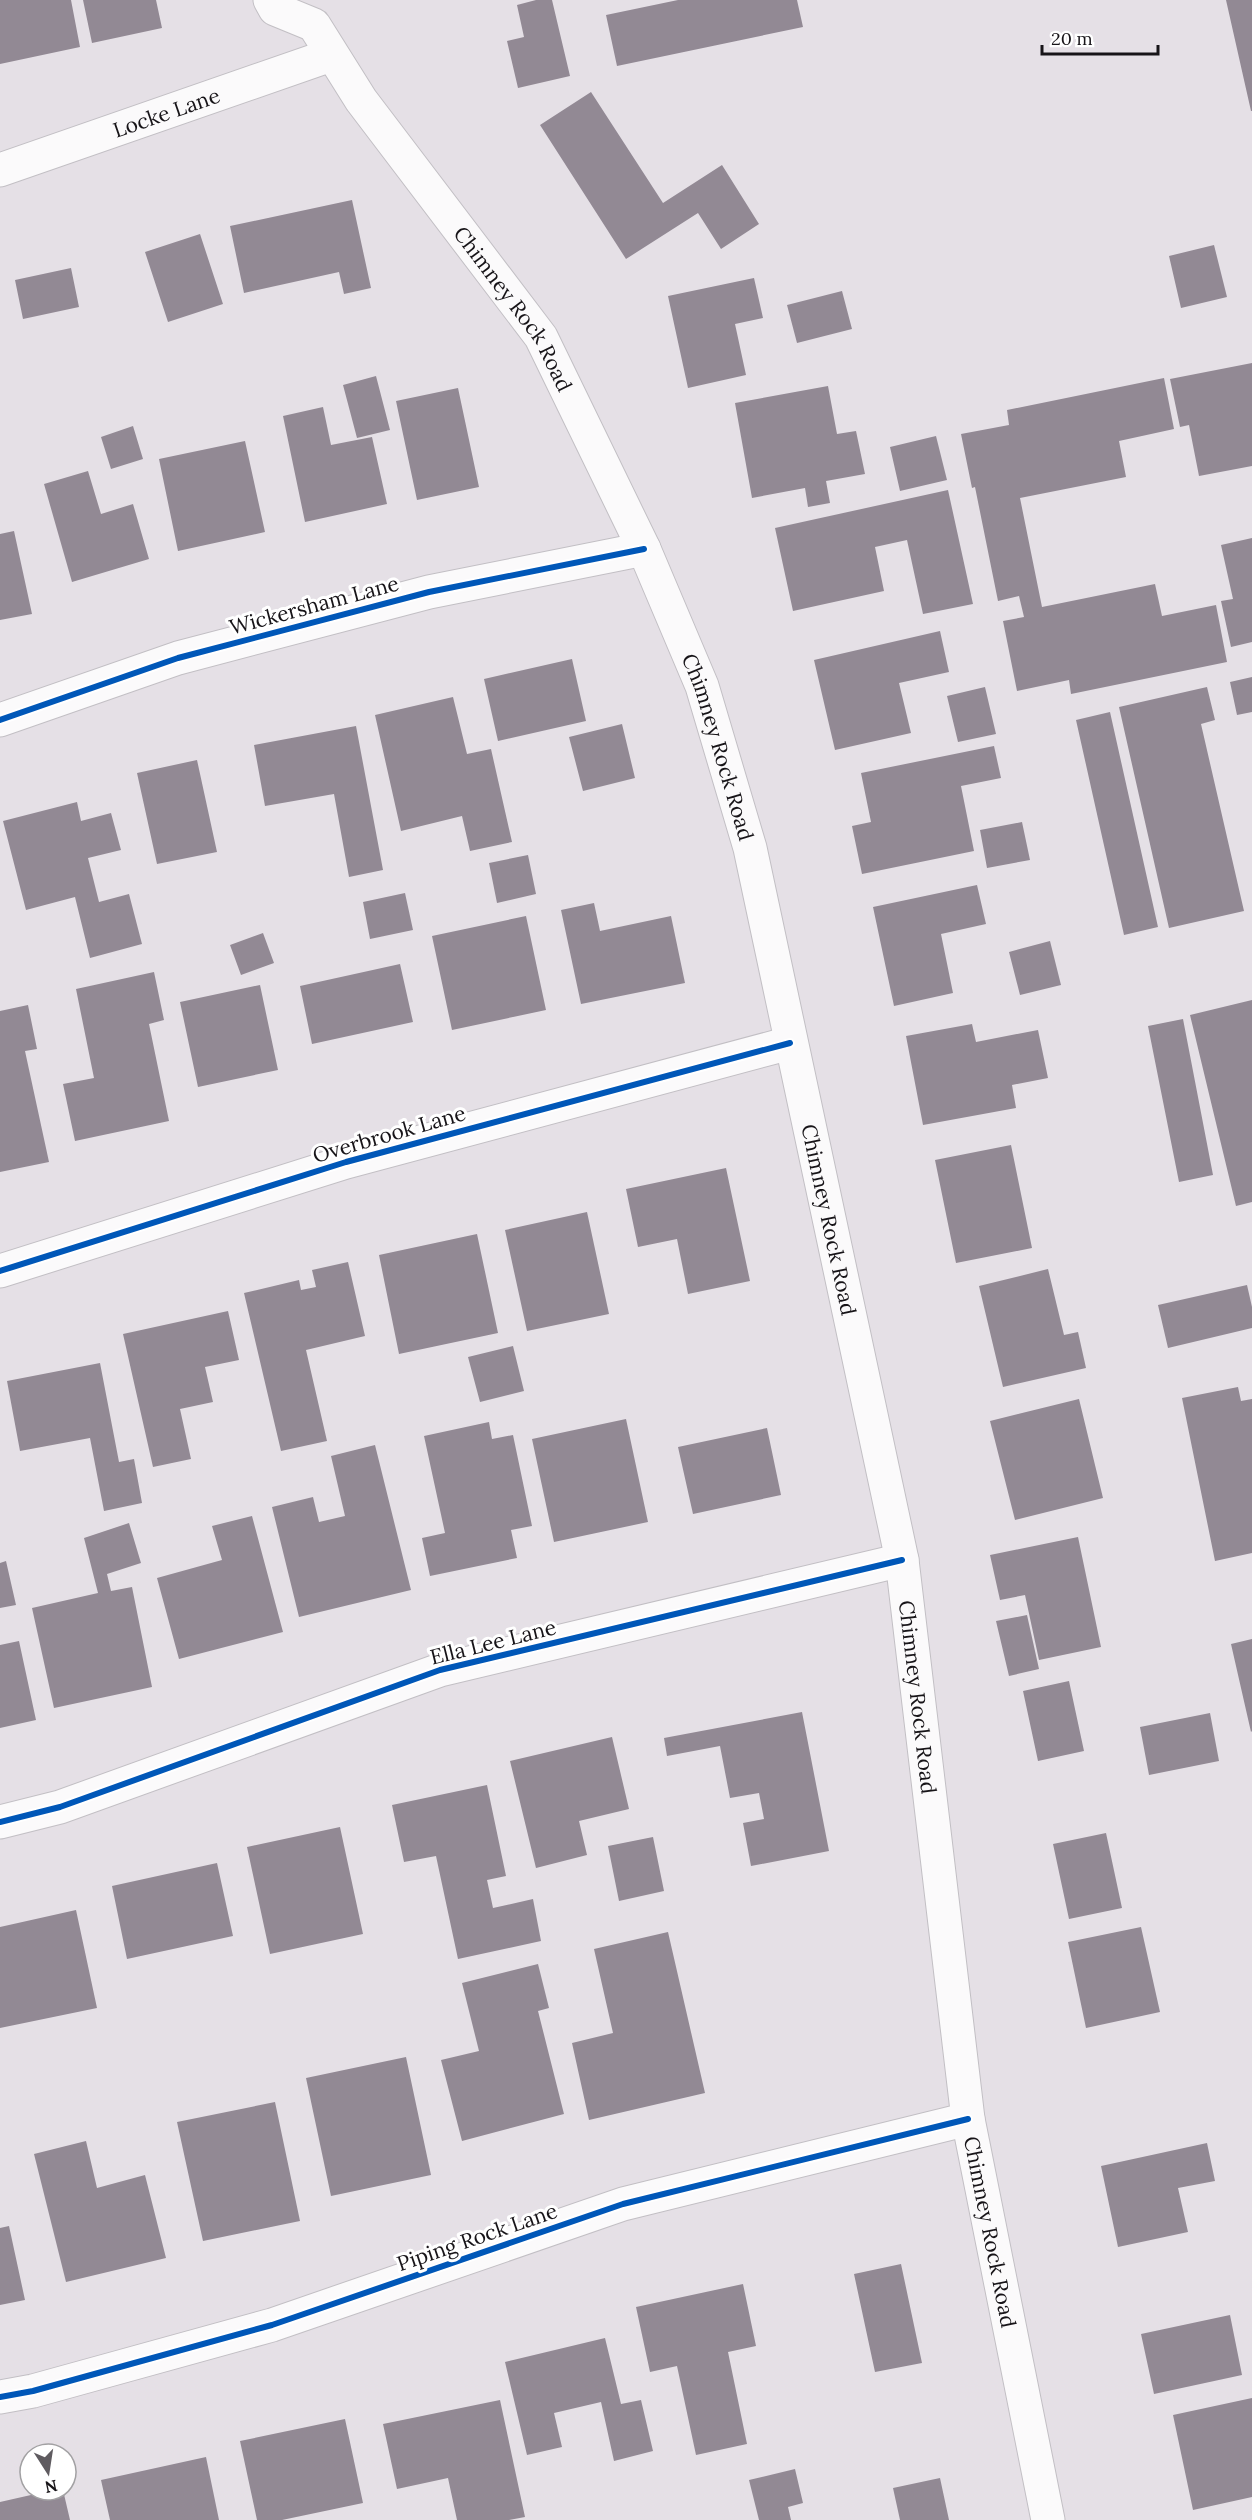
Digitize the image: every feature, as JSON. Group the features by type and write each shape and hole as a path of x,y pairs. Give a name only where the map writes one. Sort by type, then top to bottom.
{"street":[{"name":"Chimney Rock Road","path":"270,0 275,9 317,13 331,55 362,100 541,338 644,549 702,686 747,837 902,1560 968,2118 1047,2520"},
{"name":"Locke Lane","path":"0,170 331,55"},
{"name":"Wickersham Lane","path":"0,720 178,657 429,592 644,549"},
{"name":"Overbrook Lane","path":"0,1271 346,1162 790,1043"},
{"name":"Ella Lee Lane","path":"0,1821 60,1807 440,1670 902,1560"},
{"name":"Piping Rock Lane","path":"0,2397 33,2391 272,2325 623,2204 968,2118"}],"building":[{"path":"0,0 71,0 80,47 0,64"},
{"path":"83,0 156,0 162,28 92,43"},
{"path":"536,0 552,0 570,76 518,88 507,41 524,37 517,5"},
{"path":"678,0 797,0 803,27 617,66 606,15"},
{"path":"1226,0 1252,0 1252,111 1251,111"},
{"path":"591,92 663,203 722,165 759,224 721,249 698,213 626,259 540,125"},
{"path":"352,200 371,288 344,294 339,272 244,293 230,226"},
{"path":"200,234 223,304 168,322 145,252"},
{"path":"1214,245 1227,297 1181,308 1169,256"},
{"path":"71,268 79,307 23,319 15,280"},
{"path":"754,278 763,318 735,324 746,375 688,388 668,296"},
{"path":"842,291 852,329 797,343 787,305"},
{"path":"1252,363 1252,466 1199,476 1189,425 1180,427 1170,379"},
{"path":"376,376 390,430 357,438 343,385"},
{"path":"1164,378 1174,429 1119,441 1126,477 1020,498 1042,607 1155,584 1162,616 1216,605 1227,662 1071,694 1069,680 1017,691 1003,621 1024,617 1019,596 998,601 975,487 972,488 961,434 1009,425 1007,410"},
{"path":"828,386 837,434 856,431 865,474 826,481 830,503 808,507 805,488 752,498 735,403"},
{"path":"458,388 479,487 417,500 396,401"},
{"path":"323,407 331,445 372,437 387,504 305,522 283,416"},
{"path":"133,426 143,459 111,469 101,437"},
{"path":"936,436 947,480 900,491 890,447"},
{"path":"245,441 265,532 178,551 159,459"},
{"path":"88,471 101,514 133,504 149,559 72,582 44,484"},
{"path":"948,490 973,604 923,614 907,540 875,547 884,591 793,611 775,528"},
{"path":"14,531 32,614 0,620 0,534"},
{"path":"1252,538 1252,642 1231,647 1221,601 1233,599 1221,545"},
{"path":"940,631 949,672 899,683 911,733 835,750 814,660"},
{"path":"572,659 586,721 498,741 484,679"},
{"path":"1252,677 1252,712 1237,715 1230,682"},
{"path":"985,687 996,734 958,742 947,696"},
{"path":"1207,687 1215,720 1201,724 1244,911 1169,928 1119,707"},
{"path":"453,697 467,754 491,749 512,842 470,851 462,816 401,831 375,715"},
{"path":"1110,712 1158,927 1124,935 1076,720"},
{"path":"622,724 635,778 583,791 569,737"},
{"path":"356,726 383,870 349,877 334,794 265,806 254,745"},
{"path":"994,746 1001,778 961,786 974,851 862,874 852,826 871,822 861,773"},
{"path":"197,760 217,852 157,864 137,773"},
{"path":"77,802 81,821 111,813 121,850 88,858 99,902 129,894 142,944 90,958 75,897 26,910 3,821"},
{"path":"1022,822 1030,860 987,868 980,830"},
{"path":"528,855 536,894 497,903 489,863"},
{"path":"977,885 986,924 941,934 953,993 894,1006 873,907"},
{"path":"405,893 413,930 370,939 363,902"},
{"path":"594,903 600,931 671,916 685,983 581,1004 561,910"},
{"path":"526,916 546,1010 452,1030 432,936"},
{"path":"263,933 274,963 241,975 230,945"},
{"path":"1050,941 1061,985 1020,995 1009,952"},
{"path":"400,964 413,1022 312,1044 300,986"},
{"path":"154,972 164,1020 149,1024 169,1121 75,1141 63,1084 94,1078 76,989"},
{"path":"260,985 278,1070 198,1087 180,1002"},
{"path":"1252,1000 1252,1202 1236,1206 1190,1015"},
{"path":"28,1005 37,1049 25,1051 49,1162 0,1172 0,1011"},
{"path":"1183,1019 1213,1175 1179,1182 1148,1026"},
{"path":"972,1024 976,1042 1038,1030 1048,1078 1012,1085 1016,1108 923,1125 906,1036"},
{"path":"1011,1145 1032,1248 956,1263 935,1160"},
{"path":"726,1168 750,1281 688,1294 677,1239 638,1247 626,1189"},
{"path":"587,1212 609,1314 527,1331 505,1230"},
{"path":"477,1234 498,1333 399,1354 379,1255"},
{"path":"348,1262 365,1336 306,1350 327,1441 281,1451 244,1293 299,1280 301,1290 316,1287 312,1270"},
{"path":"1048,1269 1064,1335 1078,1332 1086,1368 1003,1387 979,1286"},
{"path":"1247,1285 1252,1307 1252,1328 1168,1348 1158,1305"},
{"path":"228,1311 239,1360 205,1367 213,1402 180,1409 191,1459 153,1467 123,1334"},
{"path":"513,1346 524,1391 480,1402 468,1357"},
{"path":"100,1363 119,1462 134,1459 142,1503 104,1511 90,1438 20,1451 7,1381"},
{"path":"1238,1387 1241,1401 1252,1399 1252,1553 1215,1561 1182,1398"},
{"path":"1079,1399 1103,1498 1015,1520 990,1421"},
{"path":"626,1419 648,1522 554,1542 532,1439"},
{"path":"489,1422 492,1439 513,1435 532,1526 511,1530 517,1558 430,1576 422,1538 445,1533 424,1436"},
{"path":"767,1428 781,1495 693,1514 678,1447"},
{"path":"375,1445 411,1590 299,1617 272,1507 313,1497 319,1522 345,1516 331,1456"},
{"path":"252,1516 283,1632 179,1659 157,1578 222,1560 212,1526"},
{"path":"129,1523 141,1563 107,1574 111,1591 132,1587 152,1687 54,1708 32,1608 98,1593 84,1538"},
{"path":"1078,1537 1101,1647 1039,1660 1025,1595 1000,1600 990,1555"},
{"path":"6,1561 16,1605 0,1608 0,1563"},
{"path":"1027,1615 1039,1669 1009,1676 996,1621"},
{"path":"1252,1639 1252,1731 1251,1732 1231,1644"},
{"path":"19,1641 36,1720 0,1728 0,1645"},
{"path":"1069,1681 1084,1751 1038,1761 1023,1691"},
{"path":"802,1712 829,1851 751,1866 743,1823 764,1819 759,1793 730,1798 720,1746 667,1756 664,1738"},
{"path":"1210,1713 1219,1761 1149,1775 1140,1727"},
{"path":"612,1737 629,1809 579,1821 587,1855 536,1868 510,1761"},
{"path":"487,1785 506,1876 487,1880 493,1908 533,1899 541,1941 458,1959 436,1856 404,1862 392,1805"},
{"path":"340,1827 363,1934 270,1954 247,1847"},
{"path":"1106,1833 1122,1908 1069,1919 1053,1844"},
{"path":"653,1837 664,1891 619,1901 608,1846"},
{"path":"217,1863 233,1936 127,1959 112,1886"},
{"path":"76,1910 97,2008 0,2028 0,1927"},
{"path":"1141,1927 1160,2012 1086,2028 1068,1942"},
{"path":"668,1932 705,2093 589,2120 572,2043 613,2033 594,1949"},
{"path":"538,1964 549,2008 538,2011 564,2114 462,2141 441,2060 479,2051 462,1983"},
{"path":"406,2057 431,2175 331,2196 306,2078"},
{"path":"275,2102 300,2221 203,2241 177,2122"},
{"path":"86,2141 97,2188 145,2175 166,2258 66,2282 34,2154"},
{"path":"1207,2143 1215,2181 1178,2188 1188,2232 1118,2247 1101,2166"},
{"path":"9,2226 25,2300 0,2305 0,2228"},
{"path":"901,2264 922,2363 875,2372 854,2274"},
{"path":"743,2284 756,2346 728,2352 747,2444 696,2455 677,2366 650,2372 636,2307"},
{"path":"1230,2315 1242,2375 1154,2394 1141,2334"},
{"path":"605,2338 621,2404 641,2400 653,2451 614,2461 601,2402 554,2413 562,2447 527,2455 505,2362"},
{"path":"1252,2398 1252,2497 1193,2510 1173,2415"},
{"path":"500,2400 525,2517 509,2520 457,2520 448,2478 397,2489 383,2424"},
{"path":"345,2419 363,2503 282,2520 257,2520 240,2441"},
{"path":"206,2457 219,2520 110,2520 101,2480"},
{"path":"795,2469 803,2503 788,2507 791,2520 759,2520 749,2480"},
{"path":"940,2478 949,2520 900,2520 893,2488"},
{"path":"18,2498 18,2502 66,2502 70,2520 0,2520 0,2502"}],"cycle path":[{"path":"0,720 178,658 429,592 644,549"},
{"path":"0,1271 346,1162 790,1043"},
{"path":"0,1822 60,1807 440,1670 902,1560"},
{"path":"0,2397 33,2391 272,2325 623,2204 968,2119"}]}
